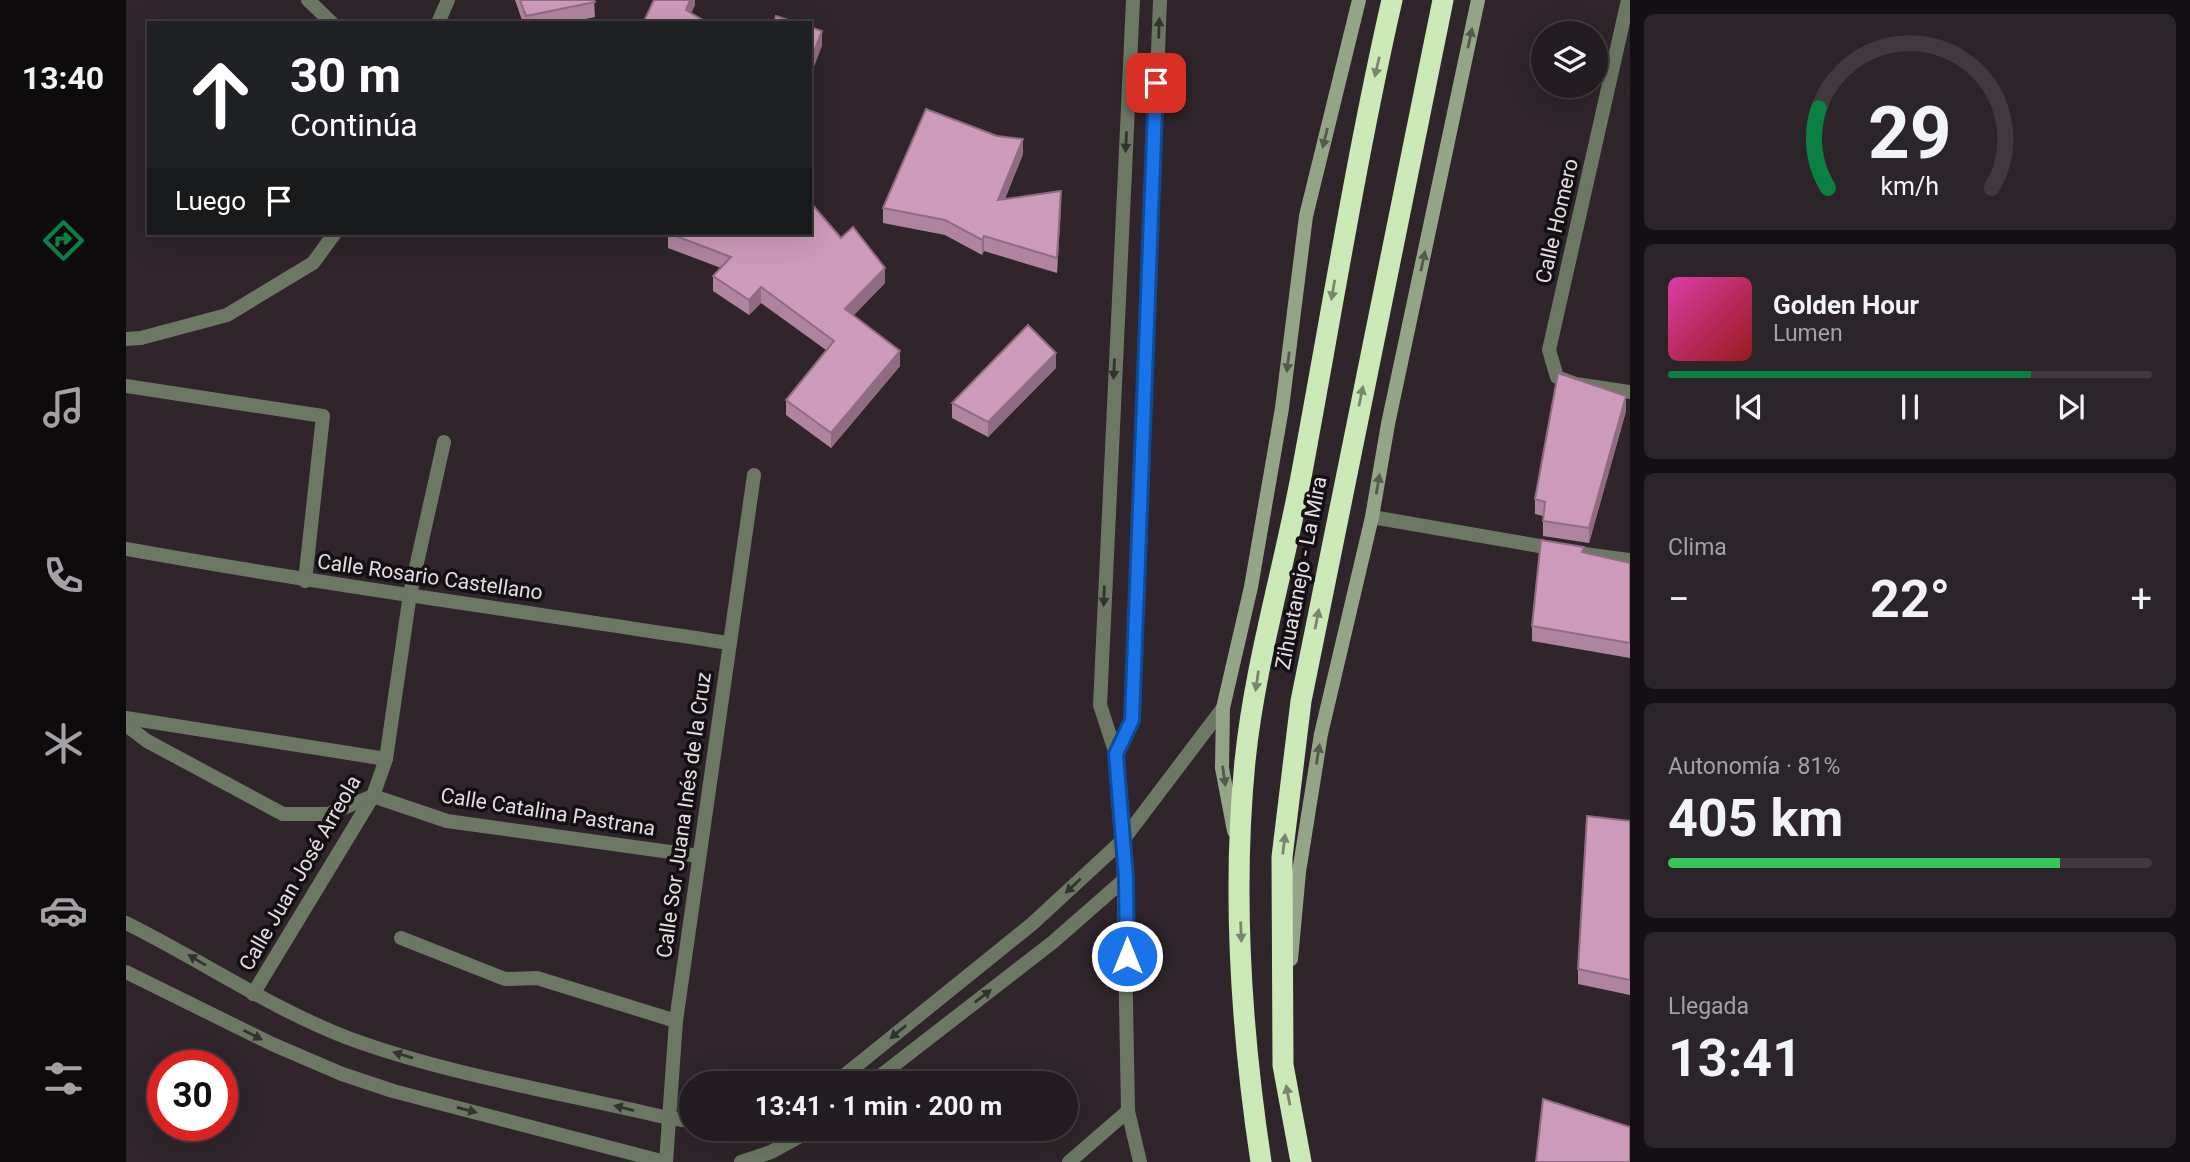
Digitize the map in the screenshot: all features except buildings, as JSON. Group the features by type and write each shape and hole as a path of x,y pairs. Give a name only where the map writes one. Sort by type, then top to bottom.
{"highway":[{"name":"Zihuatanejo - La Mira","path":"1261,1162 1245,1060 1239,858 1245,760 1259,667 1301,479 1337,268 1392,0"},
{"name":"Zihuatanejo - La Mira","path":"1301,1162 1283,1065 1282,857 1301,701 1443,0"}],"main road":[{"path":"1239,858 1222,768 1223,708 1251,587 1280,422 1306,216 1359,0"},
{"path":"1283,1065 1299,872 1321,734 1372,517 1388,424 1478,0"}],"street":[{"path":"308,0 330,21"},
{"path":"439,21 448,0"},
{"path":"1133,0 1100,705 1116,754 1126,878 1128,1111 1140,1162"},
{"path":"1116,754 1132,720 1160,0"},
{"name":"Calle Homero","path":"1628,0 1549,350 1557,377 1576,384 1630,392"},
{"path":"126,339 141,338 227,315 313,263 334,235"},
{"path":"126,386 323,416 304,581"},
{"name":"Calle Juan José Arreola","path":"253,994 373,796 386,759 410,594 444,442"},
{"name":"Calle Sor Juana Inés de la Cruz","path":"666,1162 676,1021 754,475"},
{"path":"1372,517 1630,560"},
{"name":"Calle Rosario Castellano","path":"126,549 304,581 410,594 729,643"},
{"path":"850,1071 1032,924 1123,840 1223,708"},
{"path":"126,718 386,759"},
{"path":"126,725 147,741 283,814 328,814 373,796"},
{"name":"Calle Catalina Pastrana","path":"373,796 447,821 699,856"},
{"path":"887,1071 1053,942 1126,878"},
{"path":"126,923 175,947 253,994 348,1038 420,1060 679,1119"},
{"path":"401,938 505,979 537,978 676,1021"},
{"path":"126,972 272,1044 342,1074 393,1091 666,1162"},
{"path":"1069,1162 1128,1111"},
{"path":"741,1162 771,1152 791,1141"}],"route":[{"path":"1127,956 1126,878 1118,807 1116,754 1132,720 1156,83"}]}
